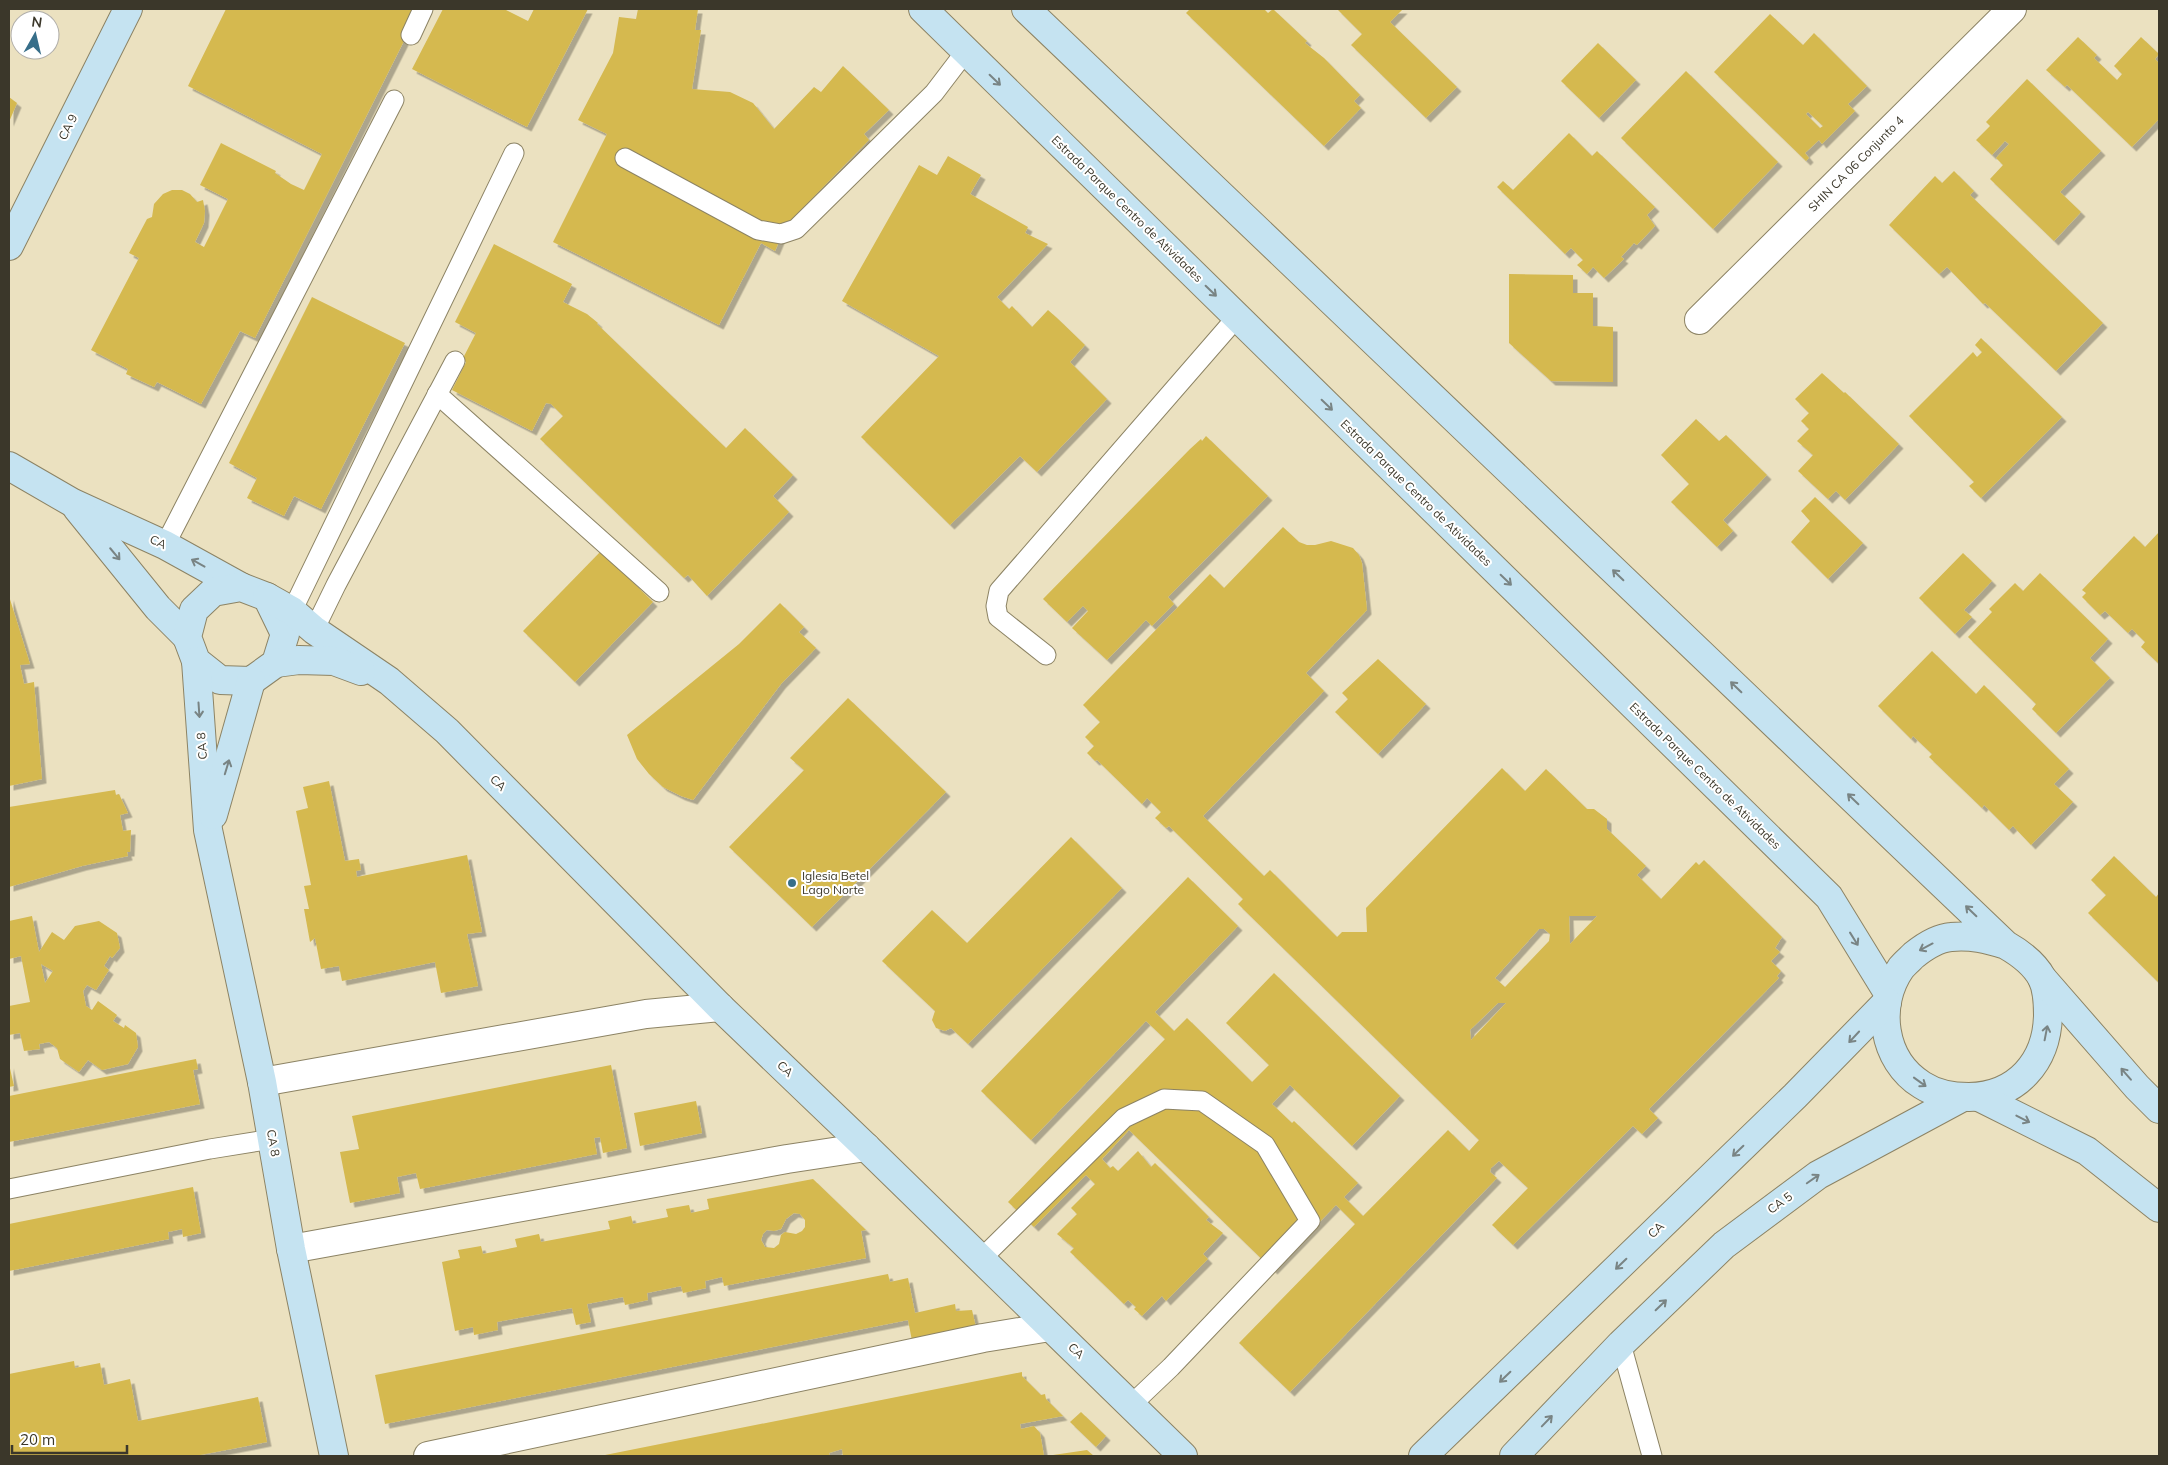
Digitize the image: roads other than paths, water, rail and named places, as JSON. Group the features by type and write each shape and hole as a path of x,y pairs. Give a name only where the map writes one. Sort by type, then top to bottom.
{"street":[{"name":"CA 9","path":"9,246 128,9"},
{"name":"Estrada Parque Centro de Atividades","path":"923,9 1829,897 1888,997"},
{"path":"1026,9 2006,945 2030,962 2137,1087 2159,1109"},
{"name":"SHIN CA 06 Conjunto 4","path":"1700,320 2012,9"},
{"name":"CA","path":"9,466 73,503 165,545 241,587"},
{"name":"CA","path":"73,503 191,649"},
{"path":"241,587 267,597 285,634 276,663 251,680 220,680 191,649 194,610 214,592 241,587"},
{"name":"CA","path":"267,597 292,610 314,630 388,681 447,731 720,1008 866,1147 1183,1456"},
{"name":"CA 8","path":"191,649 208,830 262,1082 291,1249 334,1456"},
{"name":"CA","path":"276,663 299,660 334,661 388,681"},
{"name":"CA 8","path":"208,830 251,680"},
{"path":"2006,945 1978,936 1949,937 1922,948 1901,968 1888,997 1884,1019 1890,1045 1902,1067 1921,1085 1945,1096 1971,1097 1998,1093 2021,1079 2038,1058 2047,1032 2048,1006 2042,978"},
{"name":"CA","path":"1423,1456 1795,1096 1888,997"},
{"path":"262,1082 646,1014 720,1008"},
{"path":"1971,1097 2087,1151 2159,1208"},
{"name":"CA 5","path":"1514,1456 1621,1344 1724,1245 1818,1175 1971,1097"},
{"path":"291,1249 788,1159 866,1147"},
{"path":"428,1456 973,1340 1050,1326"}],"lane":[{"path":"411,35 423,9"},
{"path":"625,158 758,230 781,234 796,229 934,93 966,51"},
{"path":"165,545 394,100"},
{"path":"292,610 514,153"},
{"path":"1046,655 998,617 996,606 999,591 1237,317"},
{"path":"314,630 455,362"},
{"path":"437,394 659,592"},
{"path":"981,1259 1124,1118 1164,1100 1202,1101 1265,1145 1310,1221 1171,1367 1131,1405"},
{"path":"9,1189 210,1149 272,1139"},
{"path":"1621,1344 1652,1456"}],"place":[{"name":"Iglesia Betel Lago Norte","path":"792,883"}]}
